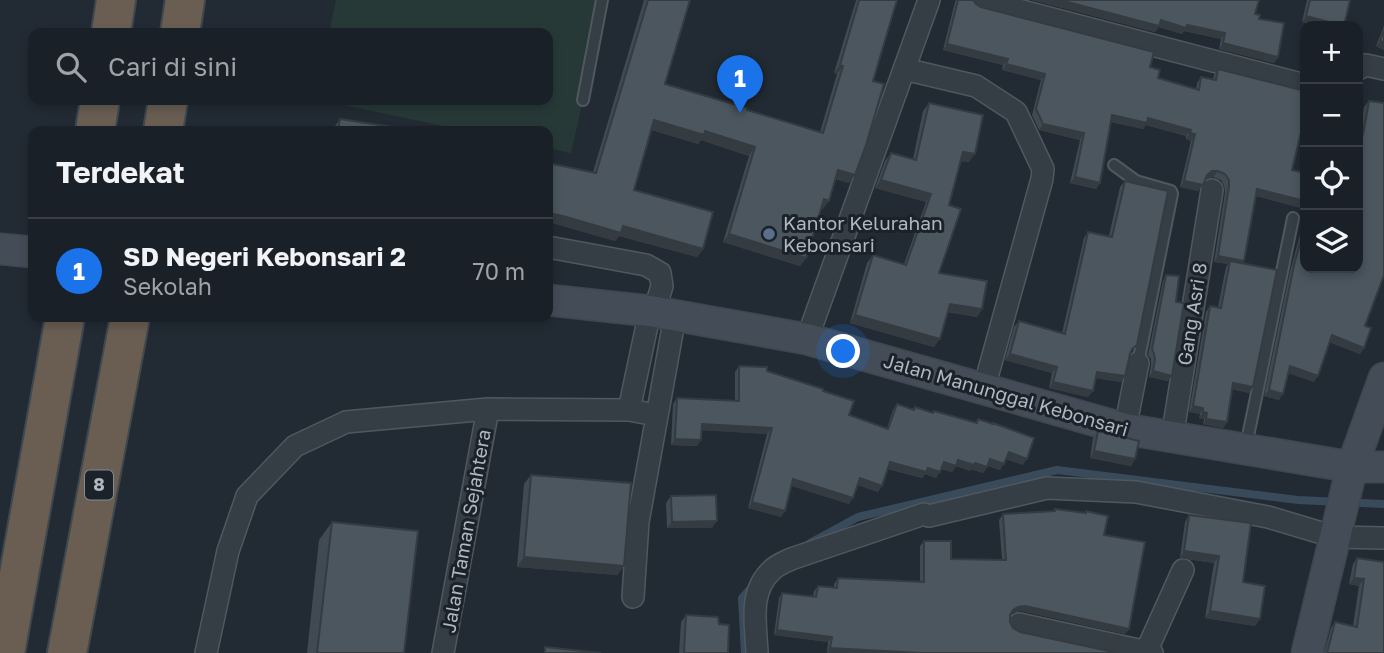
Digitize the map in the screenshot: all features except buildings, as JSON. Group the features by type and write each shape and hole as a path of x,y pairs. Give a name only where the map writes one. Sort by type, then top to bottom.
{"highway":[{"path":"112,28 117,0"},
{"path":"181,28 185,0"},
{"path":"96,126 99,105"},
{"path":"164,126 167,105"},
{"path":"5,653 64,322"},
{"name":"8","path":"67,653 129,322"}],"street":[{"path":"807,339 929,0"},
{"path":"980,0 1301,84"},
{"path":"1363,66 1384,69"},
{"path":"904,69 976,86 1016,112 1043,169 984,388"},
{"name":"Gang Asri 8","path":"1172,438 1212,190"},
{"path":"553,248 646,265 660,273 666,311 656,415 638,522 633,597"},
{"path":"0,249 28,252"},
{"name":"Jalan Manunggal Kebonsari","path":"553,301 666,311 807,339 1125,429 1352,467 1384,467"},
{"path":"629,410 666,311"},
{"path":"1125,429 1138,363"},
{"path":"1307,653 1352,467 1384,378"},
{"name":"Jalan Taman Sejahtera","path":"443,653 488,409"},
{"name":"Jalan Taman Sejahtera","path":"206,653 228,551 247,496 295,446 346,422 488,409 629,410 656,415"},
{"path":"757,653 754,607 758,588 772,570 791,559 924,514 929,516 1047,488 1136,492 1268,517 1339,521 1384,538"},
{"path":"1019,624 1149,652 1183,570"}],"lane":[{"path":"583,100 603,0"},
{"path":"1114,165 1136,181 1171,191 1138,363"},
{"path":"1245,449 1293,218"}],"shaded area":[{"path":"336,0 605,0 571,153 553,149 553,126 444,126 343,105 553,105 553,28 330,28"}],"waterway":[{"path":"810,543 858,517 1057,470 1298,500 1384,504"},
{"path":"745,653 742,598 753,586"}],"place":[{"name":"SD Negeri Kebonsari 2","path":"740,113"},
{"name":"Kantor Kelurahan Kebonsari","path":"769,234"}]}
